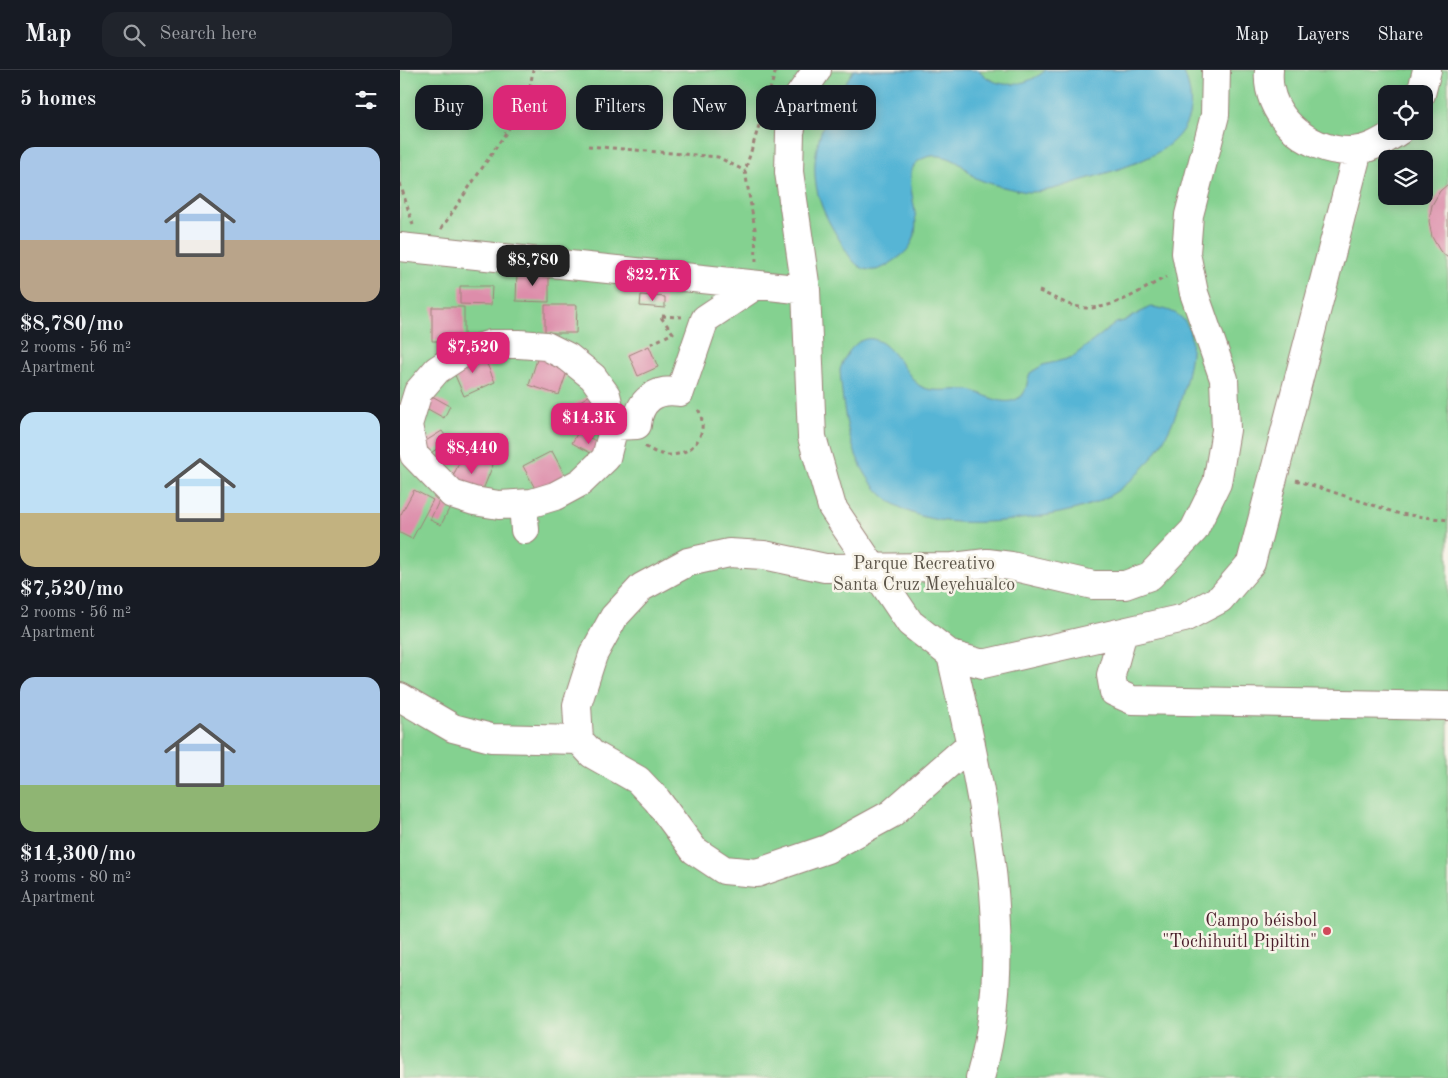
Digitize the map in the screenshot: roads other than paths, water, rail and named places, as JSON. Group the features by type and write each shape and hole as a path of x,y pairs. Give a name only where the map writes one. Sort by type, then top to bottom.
{"street":[{"path":"817,70 799,96 790,132 789,172 806,290 812,437 832,507 910,623 951,655 983,664 1184,618 1220,599 1251,563 1358,150"},
{"path":"971,744 891,814 827,849 757,874 724,870 694,850 656,800 638,780 592,754 579,740 577,705 593,655 614,617 642,587 688,562 729,553 764,555 825,568 871,566 953,567 988,563 1011,566 1094,585 1125,585 1150,576 1194,530 1217,483 1226,430 1224,379 1194,293 1186,253 1189,215 1215,115 1216,70"},
{"path":"1270,70 1268,80 1276,108 1294,131 1319,146 1348,151 1377,145 1384,140"},
{"path":"1423,85 1426,70"},
{"path":"416,249 806,290"},
{"path":"625,425 606,395 601,372 546,346 491,344 463,352 437,370 418,392 408,425 414,455 442,492 474,501 499,505 524,517 555,496 581,482 606,458 625,425 639,410 645,388 680,392 705,319 756,285"},
{"path":"1123,632 1111,675 1114,692 1132,700 1448,706"},
{"path":"951,655 971,744 988,834 997,976 980,1078"},
{"path":"400,697 453,728 491,738 579,740"}],"water":[{"path":"854,70 979,70 994,82 1012,84 1030,80 1046,70 1183,70 1190,94 1189,114 1182,131 1169,144 1153,155 1114,171 1039,192 1026,192 994,185 976,178 952,160 942,156 927,157 916,164 911,174 915,232 910,246 887,266 869,270 858,266 851,258 825,214 816,186 816,151 822,130 876,130 876,85 844,85"},
{"path":"1150,307 1175,313 1188,326 1191,335 1191,346 1188,371 1173,421 1157,451 1134,477 1109,496 1098,502 1073,510 1020,519 976,522 940,520 910,512 886,498 867,477 854,449 845,413 840,370 846,356 856,344 866,339 884,344 914,380 925,388 931,390 969,390 993,399 1011,401 1021,397 1026,388 1030,373 1043,365 1071,358 1116,323 1124,321"}],"place":[{"name":"Campo béisbol \"Tochihuitl Pipiltin\"","path":"1327,931"}],"park label":[{"name":"Parque Recreativo Santa Cruz Meyehualco","path":"924,574"}]}
